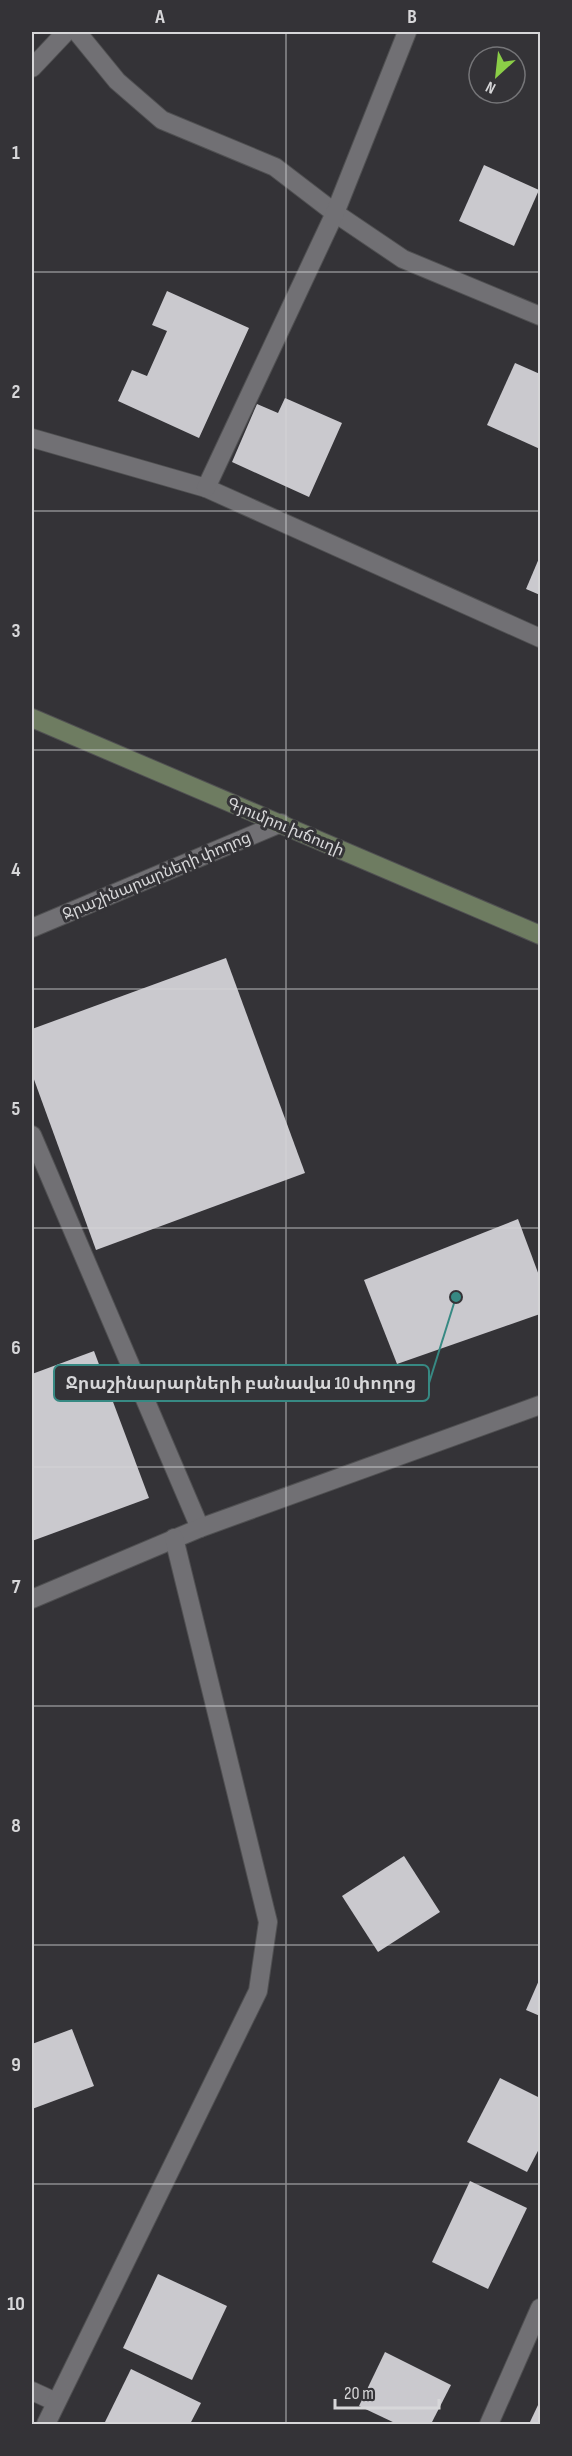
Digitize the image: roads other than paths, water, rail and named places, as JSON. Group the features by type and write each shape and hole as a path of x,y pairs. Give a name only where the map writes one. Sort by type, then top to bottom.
{"main road":[{"name":"Գյումրու խճուղի","path":"32,718 540,935"}],"street":[{"path":"32,68 66,32"},
{"path":"77,32 117,81 162,120 275,167 334,213 403,258 540,316"},
{"path":"206,488 334,213 407,32"},
{"path":"32,438 206,488 540,638"},
{"name":"Ջրաշինարարների փողոց","path":"32,928 281,823"},
{"path":"32,1135 200,1528"},
{"path":"32,1599 200,1528 540,1405"},
{"path":"46,2424 258,1991 268,1922 174,1538"},
{"path":"489,2424 540,2308"},
{"path":"32,2391 56,2402"}],"place":[{"name":"Ջրաշինարարների բանավա 10 փողոց","path":"456,1297"}]}
